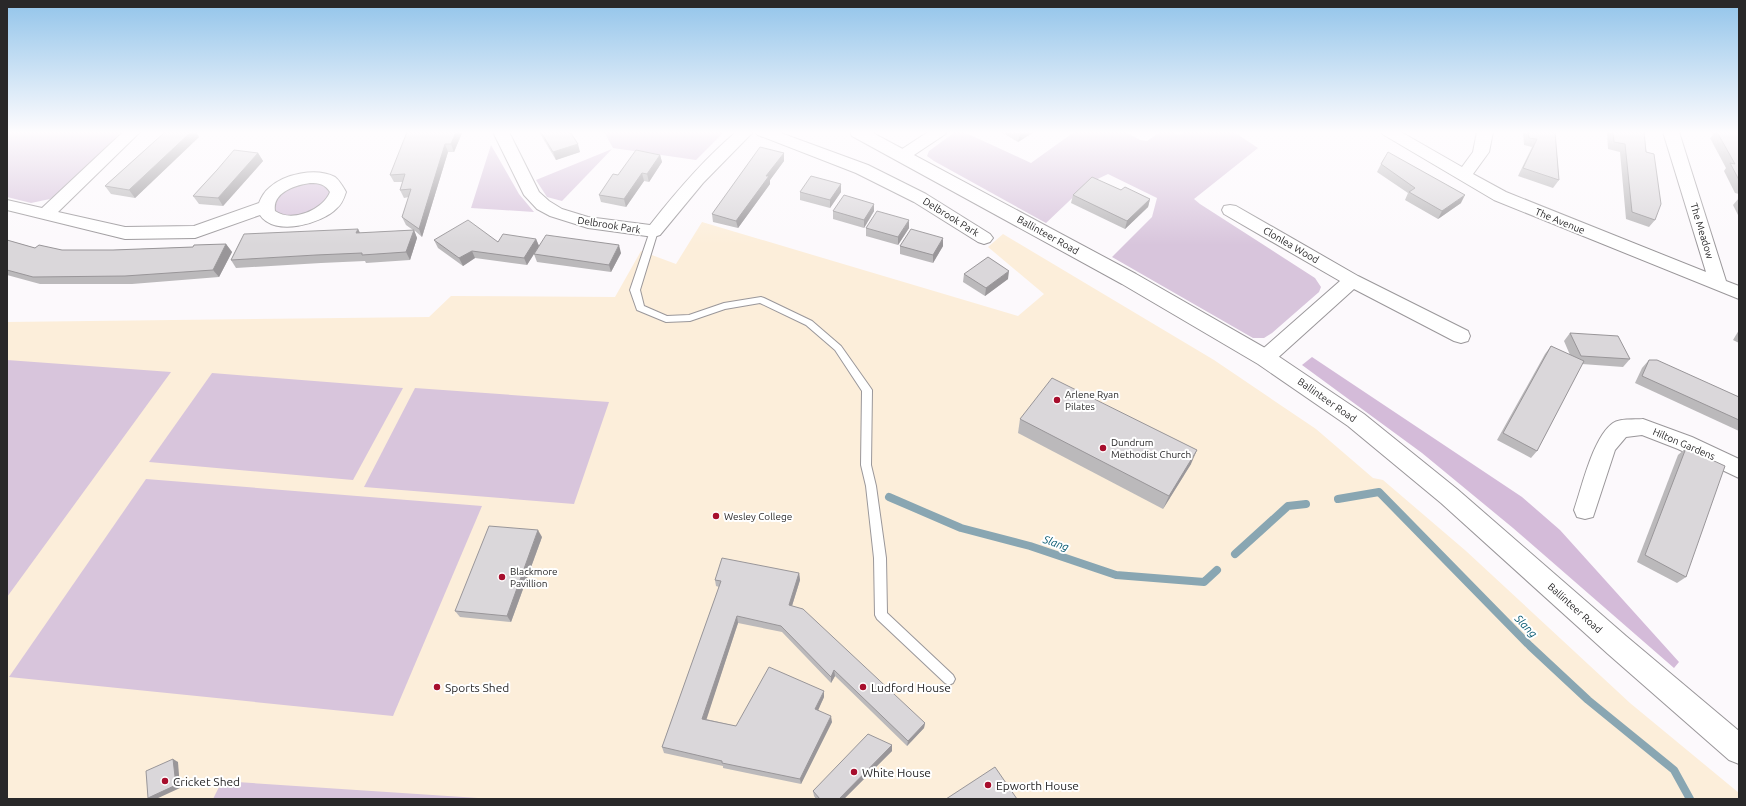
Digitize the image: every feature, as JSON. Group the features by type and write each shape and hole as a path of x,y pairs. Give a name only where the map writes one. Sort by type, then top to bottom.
{"main road":[{"name":"Ballinteer Road","path":"927,170 1129,280 1265,358 1356,420 1449,496 1617,645 1739,750"}],"street":[{"path":"46,214 93,170"},
{"name":"Delbrook Park","path":"520,170 532,195 548,210 569,218 654,231 705,170"},
{"name":"Delbrook Park","path":"863,170 920,198 984,238"},
{"name":"The Avenue","path":"1454,170 1500,196 1527,208 1739,293"},
{"path":"1464,175 1468,170"},
{"name":"The Meadow","path":"1683,170 1718,284"},
{"path":"7,205 125,233 194,232 265,207"},
{"name":"Clonlea Wood","path":"1230,210 1352,280 1461,336"},
{"path":"1265,358 1352,280"},
{"name":"Hilton Gardens","path":"1585,510 1606,446 1620,429 1643,427 1685,443 1739,469"}],"lane":[{"path":"654,231 635,290 640,308 666,319 690,318 724,306 761,300 809,323 838,348 867,390 866,465 871,486 880,558 881,615 949,679"}],"shaded area":[{"path":"7,170 83,170 63,190 50,199 31,203 7,197"},
{"path":"483,170 505,170 519,194 534,212 471,208"},
{"path":"561,170 592,170 562,201 547,197 536,180"},
{"path":"950,170 1231,170 1194,199 1315,278 1321,287 1319,292 1272,333 1264,338 1253,338 1112,257 1152,217 1157,198 1108,174 1087,184 1046,223"},
{"path":"316,182 325,184 331,191 330,197 311,213 285,217 274,212 272,203 286,190 297,185"},
{"name":"Wesley College","path":"702,222 1018,316 1044,294 988,247 1003,234 1214,360 1316,429 1373,478 1383,480 1466,551 1630,703 1739,793 1739,799 7,799 7,322 429,317 451,296 615,297 641,251 676,264"},
{"path":"1312,357 1522,497 1560,530 1679,662 1674,668 1513,528 1422,453 1302,365"},
{"path":"7,360 171,372 7,597"},
{"path":"212,373 403,388 353,480 149,462"},
{"path":"415,388 609,402 574,504 364,487"},
{"path":"146,479 482,506 393,716 9,677"},
{"path":"222,781 478,798 213,799"}],"building":[{"path":"123,170 151,170 129,190 105,186"},
{"path":"217,170 243,170 218,198 193,196"},
{"path":"392,170 437,170 419,229 402,217 411,189 400,190 405,174 390,175"},
{"path":"622,170 650,170 647,174 642,173 624,199 599,195 613,174 618,175"},
{"path":"744,170 771,170 766,176 769,176 736,221 712,214"},
{"path":"1389,170 1420,170 1465,195 1442,211 1409,192 1415,188"},
{"path":"1528,170 1558,170 1559,180"},
{"path":"1628,170 1656,170 1661,204 1655,220 1632,212"},
{"path":"1734,170 1739,170 1739,180"},
{"path":"811,176 841,184 830,200 800,192"},
{"path":"1092,177 1121,190 1125,187 1150,199 1127,221 1073,195"},
{"path":"844,195 874,204 864,220 833,211"},
{"path":"877,211 909,220 898,237 866,228"},
{"path":"468,220 498,242 503,234 536,239 524,258 472,251 459,258 434,240"},
{"path":"358,229 356,233 414,230 406,252 231,260 244,234"},
{"path":"911,229 943,238 933,255 900,246"},
{"path":"546,235 619,245 609,265 534,254"},
{"path":"7,240 35,248 39,245 62,250 113,250 193,247 194,245 226,244 213,270 125,276 33,277 7,270"},
{"path":"988,257 1009,271 986,288 964,274"},
{"path":"1570,333 1618,336 1630,359 1581,356"},
{"path":"1551,346 1584,361 1537,451 1503,433"},
{"path":"1649,360 1657,360 1739,397 1739,420 1642,376"},
{"name":"Dundrum Methodist Church","path":"1052,378 1197,450 1169,496 1020,419"},
{"path":"1686,448 1725,466 1686,577 1645,555"},
{"name":"Blackmore Pavillion","path":"489,526 538,530 507,616 455,611"},
{"path":"722,558 799,573 789,605 803,609 925,723 908,741 834,670 831,677 781,626 737,616 702,719 736,726 769,667 824,691 815,709 831,716 800,779 722,763 722,761 662,747 721,581 715,580"},
{"name":"White House","path":"868,734 892,745 839,799 820,799 813,791"},
{"name":"Cricket Shed","path":"173,759 176,785 148,798 146,771"},
{"name":"Epworth House","path":"995,767 1017,799 946,799"}],"waterway":[{"name":"Slang","path":"1338,499 1379,492 1530,646 1588,700 1674,770 1690,799"},
{"name":"Slang","path":"889,497 961,528 1030,546 1116,575 1204,582 1217,570"},
{"name":"Slang","path":"1235,554 1288,506 1306,504"}],"place":[{"name":"Arlene Ryan Pilates","path":"1057,400"},
{"name":"Dundrum Methodist Church","path":"1103,448"},
{"name":"Wesley College","path":"716,516"},
{"name":"Blackmore Pavillion","path":"502,577"},
{"name":"Sports Shed","path":"437,687"},
{"name":"Ludford House","path":"863,687"},
{"name":"White House","path":"854,772"},
{"name":"Cricket Shed","path":"165,781"},
{"name":"Epworth House","path":"988,785"}]}
